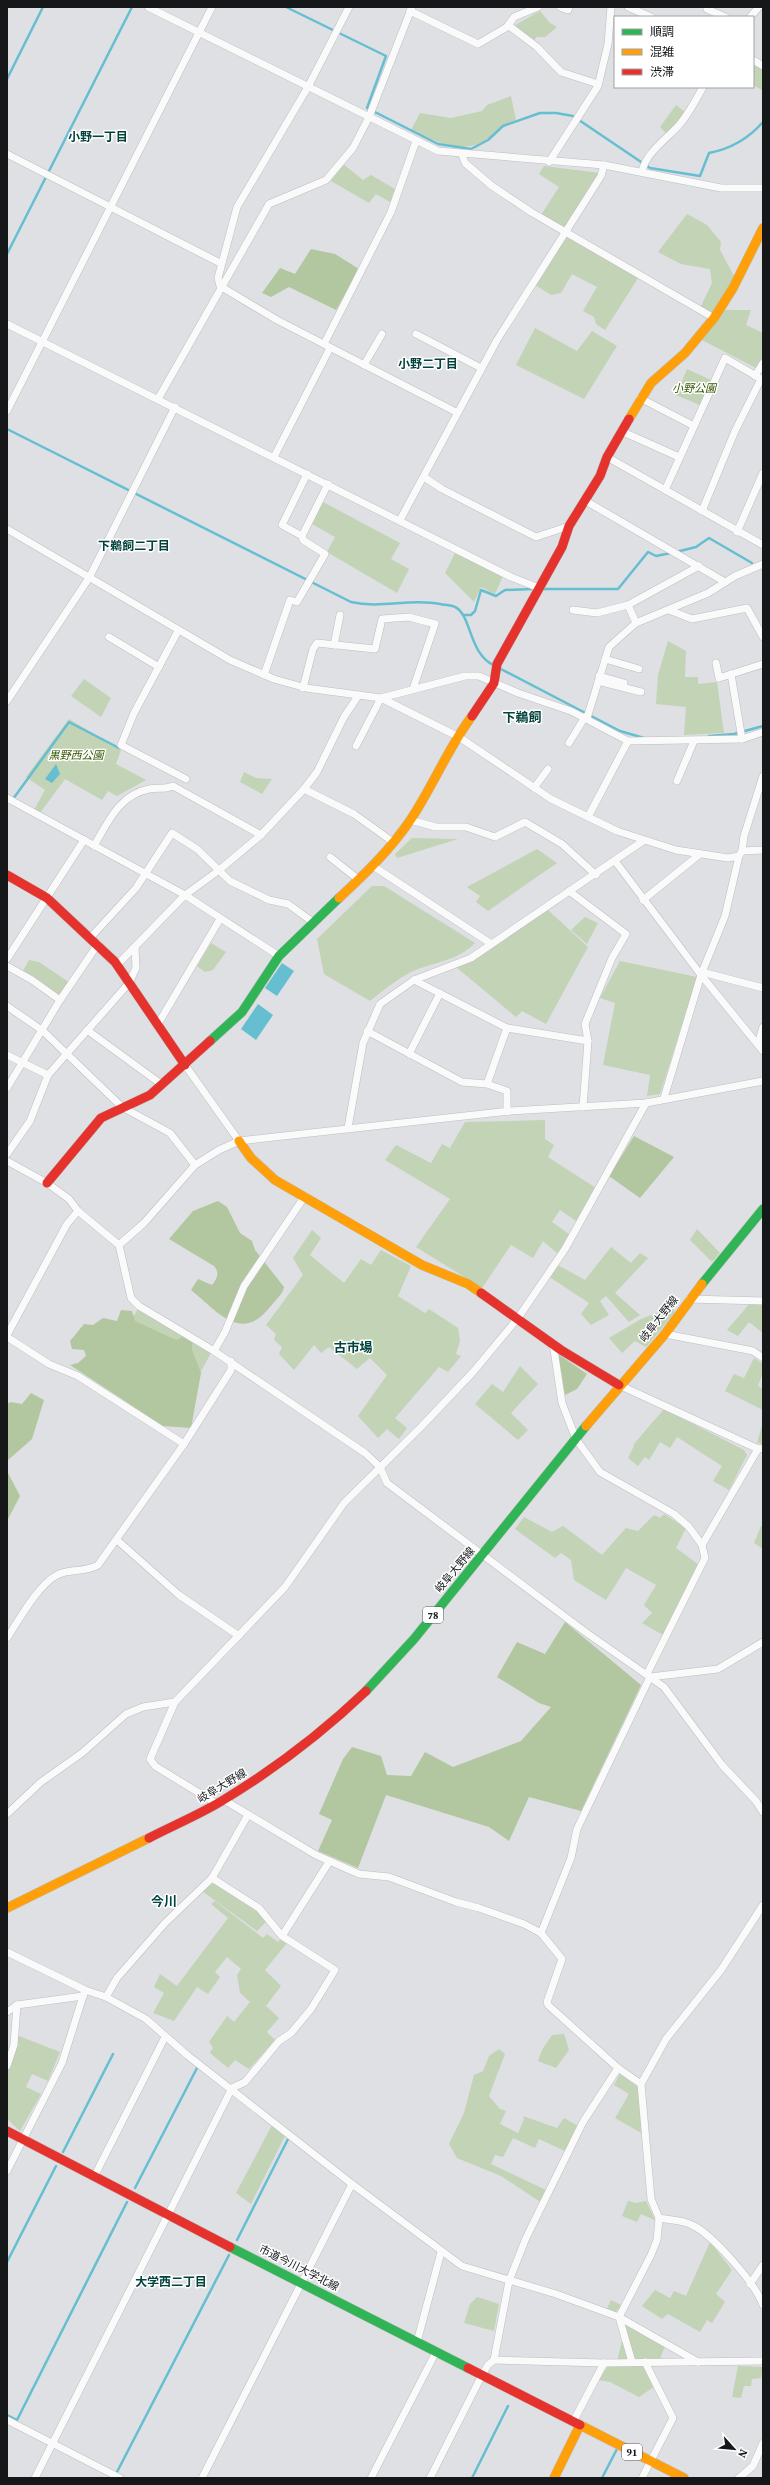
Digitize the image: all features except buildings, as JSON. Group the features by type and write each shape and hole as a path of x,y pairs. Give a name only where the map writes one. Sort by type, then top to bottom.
{"street":[{"path":"148,7 438,151 549,162 604,165 721,188 763,188"},
{"path":"7,411 212,7"},
{"path":"349,7 308,87 237,207 220,262 218,278 220,286 277,320 456,412"},
{"path":"158,399 220,286 269,204 326,180 352,148 369,117 411,9 478,44 508,26 514,17 538,7"},
{"path":"560,7 568,10 569,7"},
{"path":"549,162 598,84 608,44 611,7"},
{"path":"628,7 649,16"},
{"path":"751,16 759,7"},
{"path":"707,9 723,16"},
{"path":"508,26 537,47 561,72 598,84"},
{"path":"754,61 763,66"},
{"path":"642,172 645,163 656,148 688,113 702,88"},
{"path":"274,457 391,212 416,141"},
{"path":"7,154 220,262"},
{"path":"462,154 465,163 492,186 565,232 714,318"},
{"path":"400,520 424,477 456,412 481,368 601,176 604,165"},
{"path":"47,1183 101,1118 150,1095 242,1012 279,956 373,866 410,820 460,732 486,698 494,683 496,664 562,547 570,526 584,500 600,476 607,457 640,398 660,374 685,353 714,318 733,288 763,228"},
{"path":"7,324 511,577 539,588"},
{"path":"364,365 382,334"},
{"path":"416,334 481,368"},
{"path":"665,490 726,358 760,379"},
{"path":"702,511 735,431 760,379 763,363"},
{"path":"640,398 694,426"},
{"path":"7,701 89,578 175,407"},
{"path":"621,431 680,457"},
{"path":"607,457 736,532 763,545"},
{"path":"736,532 763,473"},
{"path":"264,675 290,600 297,602 325,554 303,540 302,536 282,525 307,474"},
{"path":"424,477 442,489 536,537 570,526"},
{"path":"302,536 328,484"},
{"path":"584,500 725,582"},
{"path":"7,529 230,660 264,675 304,688 381,698 465,676 479,676 586,718 628,741 742,739 763,732"},
{"path":"569,743 586,718 609,647 636,623 669,610 763,564"},
{"path":"573,610 597,613 628,605 699,566"},
{"path":"628,605 636,623"},
{"path":"669,610 692,619 746,608 762,633"},
{"path":"334,645 340,615"},
{"path":"304,688 313,649 317,643 375,649 382,619 409,617 435,624 413,689"},
{"path":"178,630 134,713 121,745 186,779"},
{"path":"109,638 159,666"},
{"path":"605,659 639,669"},
{"path":"716,663 719,678 763,664"},
{"path":"731,674 742,739"},
{"path":"599,678 624,683"},
{"path":"599,678 641,692"},
{"path":"118,964 185,895 218,871 261,835 304,789 317,772 344,717 358,696"},
{"path":"381,698 458,737 534,788 617,831 643,841 700,854 728,858 763,850"},
{"path":"356,746 381,698"},
{"path":"588,817 628,741"},
{"path":"677,781 694,741"},
{"path":"534,788 548,769"},
{"path":"664,1098 701,974 725,916 741,854 744,836 763,776"},
{"path":"94,846 123,801 150,788 165,789 174,786 261,835"},
{"path":"304,789 354,814 393,842"},
{"path":"7,798 185,895 279,956"},
{"path":"410,820 436,827 466,827 495,837 525,822 562,844 596,875"},
{"path":"91,937 136,888 172,834 197,849 230,881 269,900 288,904 314,923"},
{"path":"7,959 84,840"},
{"path":"348,1128 352,1096 367,1031 380,1004 414,980 471,958 490,943 596,875 643,841"},
{"path":"643,900 700,854"},
{"path":"330,857 359,880"},
{"path":"615,861 643,900 763,1051"},
{"path":"373,866 490,943"},
{"path":"7,875 47,898 91,937 118,964 185,1065 239,1141 261,1169 275,1180 422,1265 468,1284 553,1343 619,1385 761,1449 702,1545"},
{"path":"570,891 626,934 612,958 593,1000 585,1024 588,1041 583,1107"},
{"path":"158,1024 220,918"},
{"path":"7,1088 60,1000 98,944"},
{"path":"7,1154 30,1121 48,1075 130,983 136,968 135,947"},
{"path":"7,966 32,980 60,1000"},
{"path":"701,974 763,988"},
{"path":"414,980 507,1028 588,1041"},
{"path":"409,1054 440,993"},
{"path":"7,1006 43,1030 122,1107 170,1132 195,1166"},
{"path":"758,1044 763,1027"},
{"path":"487,1084 507,1028"},
{"path":"87,1030 162,1084"},
{"path":"367,1031 462,1082 487,1084 507,1091 507,1112"},
{"path":"7,1055 21,1064 48,1075"},
{"path":"119,1246 144,1223 195,1166 219,1150 239,1141 507,1112 646,1103 664,1098 763,1081"},
{"path":"641,2084 618,2068 548,2005 547,2002 562,1959 541,1933 524,1924 479,1908 456,1902 389,1877 359,1874 330,1862 248,1815 220,1802 155,1766 150,1759 175,1702 285,1587 344,1503 473,1372 518,1318 565,1250 646,1103"},
{"path":"7,1161 47,1183 69,1199 78,1211 119,1246 131,1298 138,1306 231,1361 365,1453 380,1467 387,1483 484,1554 584,1631 664,1687 722,1765 756,1800 763,1812"},
{"path":"214,1351 225,1332 244,1286 305,1196"},
{"name":"岐阜大野線","path":"7,1908 220,1802 275,1767 334,1722 366,1691 414,1639 619,1385 665,1334 689,1299 763,1209"},
{"path":"78,1211 67,1224 7,1336 49,1364 78,1376 184,1444"},
{"path":"689,1299 763,1301"},
{"path":"665,1334 753,1351 763,1358"},
{"path":"541,1933 571,1858 578,1829 648,1675 705,1558 702,1545 689,1528 674,1514 600,1472 576,1439 562,1403 553,1343"},
{"path":"7,1638 33,1600 56,1575 92,1569 98,1565 184,1444 231,1370 231,1361"},
{"path":"117,1540 179,1595 239,1636"},
{"path":"648,1675 718,1669 763,1642"},
{"path":"7,1814 41,1782 82,1754 126,1714 143,1707 175,1702"},
{"path":"106,1997 118,1978 165,1923 212,1878 248,1815"},
{"path":"282,1936 330,1862"},
{"path":"35,2478 232,2088 245,2082 279,2041 291,2033 311,2009 335,1970 282,1936 259,1908 212,1878"},
{"path":"632,2362 620,2317 657,2240 659,2218 651,2199 641,2084 666,2039 721,1970 763,1905"},
{"path":"7,1952 84,1993 106,1997 146,2019 165,2036 352,2184 441,2252 462,2266 556,2294 620,2317 698,2362"},
{"path":"7,2012 17,2005 84,1993"},
{"path":"7,2171 62,2063 84,1993"},
{"path":"7,2066 14,2045 17,2005"},
{"path":"94,2177 165,2036"},
{"path":"494,2360 509,2281 526,2238 583,2122 618,2068"},
{"name":"市道今川大学北線","path":"7,2130 22,2140 576,2423"},
{"path":"202,2478 352,2184"},
{"path":"659,2218 692,2224 718,2244 750,2284 763,2305"},
{"path":"416,2342 441,2252"},
{"path":"750,2284 763,2265"},
{"path":"371,2478 436,2352"},
{"path":"430,2478 482,2374 488,2364 494,2360 604,2363 763,2362"},
{"path":"642,2478 673,2418 645,2362"},
{"path":"554,2478 576,2423 604,2363"},
{"path":"7,2420 120,2478"},
{"name":"91","path":"576,2423 684,2478"},
{"path":"739,2478 753,2466 763,2442"}],"green space":[{"path":"540,11 550,23 557,27 545,37 537,37 532,42 512,27"},
{"path":"754,64 763,69 762,90 754,86"},
{"path":"511,96 516,120 504,126 478,144 458,147 439,142 411,130 420,113 451,118 482,111 487,105"},
{"path":"676,105 685,112 667,134 660,127"},
{"path":"343,164 363,180 371,175 395,189 390,202 376,194 369,203 331,181"},
{"path":"544,166 600,173 564,229 541,215 559,187 539,174"},
{"path":"687,214 707,225 721,242 720,250 735,278 711,314 700,308 712,283 710,269 681,264 658,252"},
{"path":"569,237 638,278 605,330 596,324 594,317 583,311 597,287 572,274 561,293 551,295 535,285 562,238"},
{"path":"311,249 335,254 359,269 336,310 289,287 271,297 262,293 280,268 295,274"},
{"path":"721,310 751,310 746,325 763,333 763,358 756,368 700,339"},
{"path":"535,328 577,351 592,331 617,346 584,399 516,365"},
{"name":"小野公園","path":"687,369 713,381 702,406 676,395"},
{"path":"323,502 400,543 391,559 409,569 397,593 327,552 335,537 312,524"},
{"path":"455,553 503,576 495,594 481,587 474,602 445,573"},
{"path":"668,641 686,651 685,677 698,677 698,684 717,682 724,733 684,735 686,707 656,704 658,675"},
{"path":"84,679 111,698 101,717 71,696"},
{"name":"黒野西公園","path":"69,719 121,750 116,764 146,780 117,796 108,791 102,800 65,779 40,813 34,810 45,790 26,777"},
{"path":"244,772 256,778 272,779 262,794 240,782"},
{"path":"412,838 458,839 397,858 395,854"},
{"path":"537,849 557,863 488,911 476,902 480,896 467,887"},
{"path":"372,886 384,886 475,943 461,954 411,972 400,978 370,1001 324,974 317,939"},
{"path":"548,910 588,947 546,1024 522,1011 516,1017 456,967 474,960"},
{"path":"585,917 598,923 587,944 571,930"},
{"path":"211,943 226,952 213,970 205,972 197,966"},
{"path":"29,960 39,962 70,983 59,997 23,971"},
{"path":"620,961 697,977 660,1094 647,1096 650,1075 603,1065 615,1003 600,998"},
{"path":"545,1120 545,1139 554,1145 548,1157 596,1188 576,1221 560,1210 552,1222 569,1234 558,1254 543,1241 533,1258 511,1245 482,1288 416,1247 450,1199 385,1160 396,1145 431,1163 442,1144 450,1148 465,1122"},
{"path":"634,1136 674,1157 640,1198 609,1176"},
{"path":"218,1201 227,1207 240,1233 252,1241 255,1250 284,1287 280,1295 270,1307 259,1318 249,1323 239,1323 229,1320 210,1307 191,1290 198,1279 212,1285 216,1278 217,1271 214,1266 169,1239 193,1211"},
{"path":"697,1229 720,1253 712,1262 690,1240"},
{"path":"312,1230 321,1238 310,1255 344,1283 361,1259 371,1265 381,1250 411,1266 398,1296 425,1313 429,1309 458,1328 460,1341 456,1354 461,1356 448,1372 439,1367 395,1418 407,1428 399,1439 387,1429 378,1438 358,1416 387,1375 370,1358 357,1369 329,1347 321,1353 314,1345 294,1370 279,1354 282,1347 274,1340 276,1334 266,1325 303,1275 293,1258"},
{"path":"611,1247 631,1263 640,1253 648,1258 615,1293 640,1315 629,1322 606,1296 600,1301 609,1315 591,1325 581,1314 589,1303 548,1276 556,1264 585,1280"},
{"path":"751,1302 763,1302 763,1333 749,1322 738,1336 727,1330"},
{"path":"673,1307 675,1313 646,1347 635,1341 622,1353 609,1338 641,1319"},
{"path":"138,1309 211,1353 200,1373 126,1328"},
{"path":"121,1310 132,1311 135,1321 176,1340 183,1337 192,1342 192,1350 201,1373 191,1428 163,1426 70,1365 78,1363 86,1356 84,1350 72,1349 70,1341 84,1324 93,1325 103,1318 117,1321"},
{"path":"558,1354 587,1374 577,1389 565,1395"},
{"path":"754,1358 763,1364 763,1372 758,1386 763,1389 763,1410 725,1391 734,1374 744,1378"},
{"path":"520,1366 538,1384 511,1413 528,1430 518,1440 475,1404 492,1384 503,1392"},
{"path":"31,1393 44,1400 32,1439 7,1461 7,1404 11,1402 22,1404"},
{"path":"664,1409 744,1450 747,1455 729,1490 713,1481 722,1466 677,1437 670,1448 660,1442 649,1460 645,1457 638,1466 628,1458 634,1446 633,1445"},
{"path":"763,1422 763,1444 757,1443"},
{"path":"7,1471 20,1496 7,1521"},
{"path":"664,1514 686,1528 676,1548 699,1565 663,1635 642,1623 652,1613 644,1605 656,1585 626,1568 606,1600 574,1580 571,1560 561,1553 555,1558 515,1529 524,1517 552,1532 563,1526 602,1555 626,1528 638,1531 654,1515 660,1518"},
{"path":"761,1526 763,1527 763,1549 754,1543"},
{"path":"565,1622 641,1685 581,1811 529,1797 509,1841 489,1827 386,1795 358,1868 318,1851 332,1820 319,1814 343,1759 352,1747 381,1756 387,1775 411,1776 425,1752 453,1767 521,1741 551,1707 539,1703 497,1677 517,1642 545,1654"},
{"path":"215,1882 254,1908 267,1921 257,1931 202,1891"},
{"path":"215,1901 263,1938 267,1934 278,1942 282,1937 287,1943 265,1970 281,1986 266,2006 279,2018 267,2032 275,2040 249,2069 235,2060 228,2068 210,2053 213,2048 209,2042 227,2016 234,2022 250,2002 240,1993 237,1975 241,1969 227,1957 215,1972 220,1977 208,1994 197,1987 174,2021 153,2013 164,1993 154,1987 160,1974 177,1986 228,1918 211,1904"},
{"path":"564,2034 569,2050 556,2068 538,2061 542,2050 552,2035"},
{"path":"19,2036 60,2052 48,2081 32,2074 26,2087 41,2094 20,2131 7,2119 7,2071"},
{"path":"499,2049 505,2054 489,2096 500,2109 506,2111 500,2124 518,2133 524,2119 523,2116 557,2128 564,2118 578,2126 567,2152 539,2139 535,2148 513,2138 503,2157 495,2155 491,2164 548,2191 542,2203 501,2176 457,2158 449,2144 464,2113 474,2075 483,2071 489,2056"},
{"path":"620,2074 639,2088 643,2134 615,2118 629,2094 614,2085"},
{"path":"272,2125 285,2136 251,2204 236,2193"},
{"path":"628,2201 636,2203 646,2201 655,2220 641,2214 637,2222 622,2216"},
{"path":"710,2242 732,2270 716,2294 725,2302 712,2323 707,2320 700,2332 668,2314 662,2319 642,2306 655,2290 670,2298 674,2291 686,2296"},
{"path":"477,2297 499,2304 494,2331 464,2323 470,2304"},
{"path":"611,2300 621,2305 616,2312 607,2309"},
{"path":"623,2322 665,2346 660,2359 639,2361 634,2357"},
{"path":"623,2337 629,2356 626,2361 617,2361"},
{"path":"609,2365 645,2366 655,2386 639,2397 610,2382 598,2380"},
{"path":"738,2366 763,2367 761,2378 752,2379 751,2386 744,2386 741,2398 732,2397"}],"water":[{"path":"56,764 60,774 52,783 45,779"},
{"path":"282,963 294,971 277,996 265,988"},
{"path":"258,1004 273,1015 256,1040 241,1029"}],"waterway":[{"path":"7,79 43,7"},
{"path":"7,254 132,7"},
{"path":"286,7 386,56 367,108 438,144 471,149 488,140 503,126 540,113 556,113 573,116 650,168 700,176 709,153 724,149 739,142 752,133 763,122"},
{"path":"7,429 351,602 362,604 429,602 455,607 465,618 480,653 486,660 495,666"},
{"path":"676,552 696,547 709,538 752,563"},
{"path":"542,589 618,589 648,552 656,556 671,553"},
{"path":"463,615 471,615 475,611 481,590 496,596 505,590 532,589"},
{"path":"499,668 620,731 644,738"},
{"path":"13,799 69,722 119,748"},
{"path":"709,736 734,734 763,726"},
{"path":"63,2152 113,2054"},
{"path":"135,2188 197,2068"},
{"path":"237,2240 288,2139"},
{"path":"7,2262 56,2166"},
{"path":"7,2415 17,2420 127,2202"},
{"path":"117,2472 229,2255"},
{"path":"472,2478 508,2406"},
{"path":"602,2478 618,2447"}],"traffic: fast":[{"path":"210,1041 242,1012 279,956 339,898"},
{"path":"702,1284 763,1209"},
{"path":"366,1691 414,1639 586,1426"},
{"path":"230,2247 468,2368"}],"traffic: slow":[{"path":"629,419 651,383 685,353 714,318 733,288 763,228"},
{"path":"339,898 395,841 411,819 455,741 472,716"},
{"path":"239,1141 251,1158 275,1180 422,1265 468,1284 481,1293"},
{"path":"586,1426 665,1334 702,1284"},
{"path":"7,1908 149,1838"},
{"path":"554,2478 580,2425 684,2478"}],"traffic: jam":[{"path":"472,716 494,683 497,664 562,547 569,526 600,476 607,457 629,419"},
{"path":"7,875 47,898 115,962 185,1065"},
{"path":"47,1183 101,1118 150,1095 210,1041"},
{"path":"481,1293 561,1350 619,1385"},
{"path":"149,1838 197,1815 262,1775 316,1735 366,1691"},
{"path":"7,2131 230,2247"},
{"path":"468,2368 580,2425"}],"district":[{"name":"小野一丁目","path":"98,137"},
{"name":"小野二丁目","path":"428,364"},
{"name":"下鵜飼二丁目","path":"134,546"},
{"name":"下鵜飼","path":"522,717"},
{"name":"古市場","path":"353,1347"},
{"name":"今川","path":"164,1901"},
{"name":"大学西二丁目","path":"171,2282"}]}
